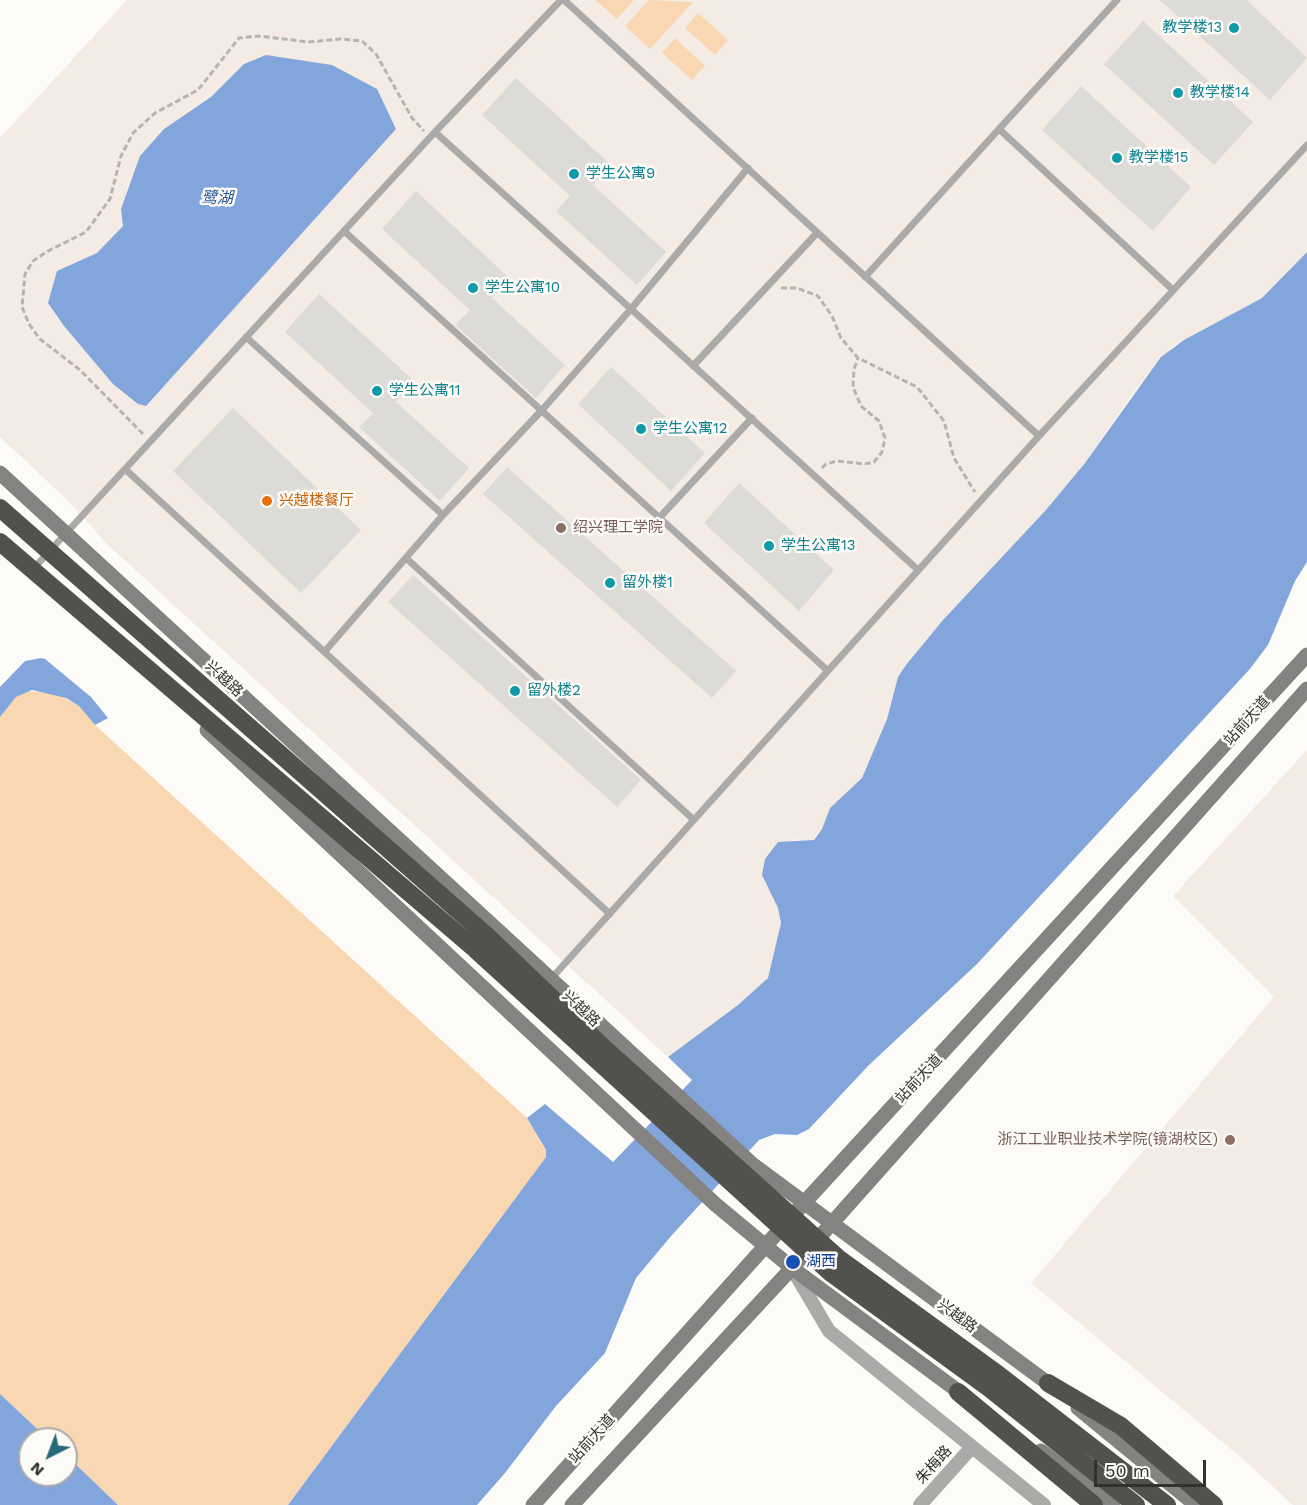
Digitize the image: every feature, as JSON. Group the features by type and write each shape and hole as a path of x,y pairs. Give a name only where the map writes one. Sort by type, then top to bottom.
{"highway":[{"path":"0,508 486,935 605,1049 838,1258 999,1375 1167,1505"},
{"path":"0,542 475,949 831,1273 989,1388 1136,1505"},
{"path":"1048,1383 1120,1426 1214,1505"},
{"path":"958,1392 1094,1505"}],"main road":[{"name":"兴越路","path":"0,473 752,1164 803,1204 831,1222 1048,1383 1196,1505"},
{"path":"0,535 715,1204 792,1268 1113,1505"},
{"name":"站前大道","path":"533,1505 803,1204 1307,655"},
{"name":"站前大道","path":"572,1505 792,1268 1307,689"}],"street":[{"path":"792,1268 829,1331 1044,1505"},
{"name":"朱梅路","path":"920,1505 972,1447"}],"lane":[{"path":"34,568 433,134 563,0 1039,436"},
{"path":"865,277 1117,0"},
{"path":"999,129 1173,290"},
{"path":"433,134 631,309 918,570"},
{"path":"550,980 980,501 1307,145"},
{"path":"326,650 443,515 543,410 631,309 748,168"},
{"path":"345,231 827,670"},
{"path":"693,366 817,233"},
{"path":"246,337 443,515"},
{"path":"660,517 752,418"},
{"path":"125,469 326,650 610,914"},
{"path":"406,558 694,820"}],"path":[{"path":"150,442 80,370 40,339 29,324 22,307 25,274 33,261 86,232 110,199 121,156 133,133 155,113 198,90 239,38 259,36 308,42 341,39 362,41 376,54 412,118 433,134"},
{"path":"768,286 797,288 818,296 832,316 841,338 858,358 917,387 944,421 954,458 980,501"},
{"path":"816,477 826,464 837,461 864,464 874,462 882,453 885,438 879,421 861,406 853,387 854,369 858,358"}],"shaded area":[{"name":"绍兴理工学院","path":"127,0 1307,0 1307,252 1262,298 1172,347 1134,392 1085,463 1045,511 943,620 898,677 887,719 862,778 830,808 822,829 813,840 807,842 793,839 762,875 778,908 781,923 768,978 738,1005 668,1057 109,546 66,499 0,437 0,138"},
{"path":"595,0 634,0 617,19"},
{"path":"649,0 693,2 650,49 625,26"},
{"path":"698,13 728,40 715,55 685,28"},
{"path":"675,38 705,66 692,80 662,53"},
{"path":"27,691 57,694 79,706 95,725 527,1118 546,1151 546,1157 288,1505 118,1505 78,1467 78,1427 35,1427 0,1394 0,717 16,697"},
{"name":"浙江工业职业技术学院(镜湖校区)","path":"1307,750 1307,1505 1293,1505 1245,1461 1031,1283 1274,997 1173,896"}],"water":[{"name":"鹭湖","path":"266,55 332,65 377,89 396,129 146,406 138,404 113,384 64,326 48,303 57,271 97,253 123,226 121,209 140,156 164,129 211,97 244,64"},
{"path":"1307,252 1307,562 1295,581 1268,645 1249,670 977,964 868,1066 809,1129 797,1135 775,1134 759,1140 636,1278 605,1353 556,1406 505,1473 477,1505 288,1505 546,1157 546,1150 527,1118 545,1104 613,1162 692,1080 668,1057 738,1005 768,978 781,923 778,908 762,875 765,859 778,842 814,840 822,829 830,808 862,778 887,719 898,677 906,665 943,620 1045,511 1085,463 1161,357 1184,340 1262,298"},
{"path":"41,658 91,697 108,718 95,725 79,706 66,698 32,690 16,697 0,717 0,687 25,661"},
{"path":"0,1394 35,1427 18,1427 18,1487 78,1487 78,1467 118,1505 0,1505"}],"building":[{"name":"教学楼13","path":"1160,0 1247,0 1307,58 1270,100"},
{"name":"教学楼14","path":"1143,21 1253,122 1214,165 1104,64"},
{"name":"学生公寓9","path":"516,78 610,164 593,185 666,252 637,285 556,211 570,196 482,115"},
{"name":"教学楼15","path":"1081,86 1191,187 1153,231 1042,130"},
{"name":"学生公寓10","path":"416,191 509,278 492,298 565,365 536,398 455,325 470,310 382,229"},
{"name":"学生公寓11","path":"319,294 413,380 396,402 469,468 440,501 359,427 373,413 285,332"},
{"name":"学生公寓12","path":"611,367 705,453 671,491 578,404"},
{"name":"兴越楼餐厅","path":"233,408 361,530 301,593 173,471"},
{"name":"留外楼1","path":"507,467 736,671 712,698 483,494"},
{"name":"学生公寓13","path":"739,483 834,570 799,611 704,523"},
{"name":"留外楼2","path":"413,575 641,780 617,807 388,602"}],"place":[{"name":"教学楼13","path":"1234,28"},
{"name":"教学楼14","path":"1178,93"},
{"name":"教学楼15","path":"1117,158"},
{"name":"学生公寓9","path":"574,174"},
{"name":"学生公寓10","path":"473,288"},
{"name":"学生公寓11","path":"377,391"},
{"name":"学生公寓12","path":"641,429"},
{"name":"兴越楼餐厅","path":"267,501"},
{"name":"绍兴理工学院","path":"561,528"},
{"name":"学生公寓13","path":"769,546"},
{"name":"留外楼1","path":"610,583"},
{"name":"留外楼2","path":"515,691"},
{"name":"浙江工业职业技术学院(镜湖校区)","path":"1230,1140"},
{"name":"湖西","path":"793,1262"}]}
